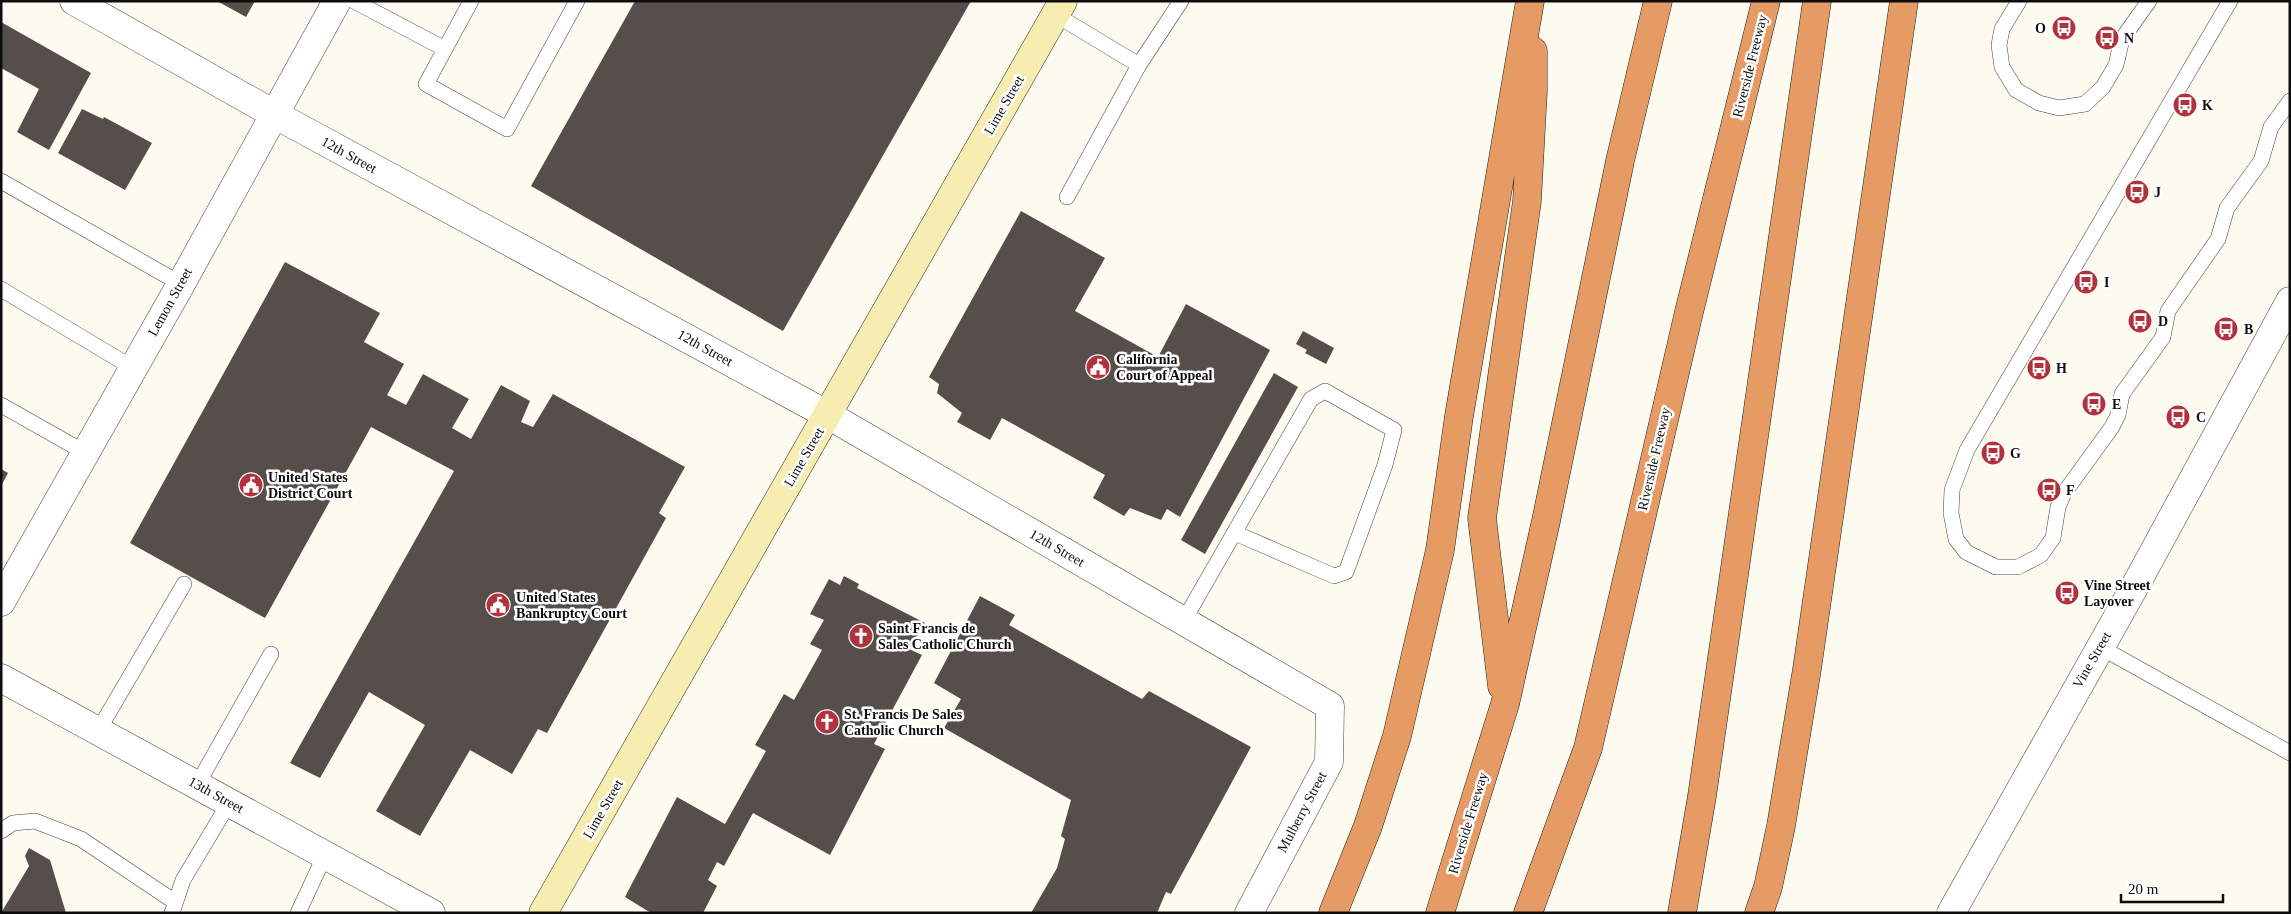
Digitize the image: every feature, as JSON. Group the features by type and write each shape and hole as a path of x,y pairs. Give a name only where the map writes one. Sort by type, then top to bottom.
{"highway":[{"path":"1504,704 1482,518 1527,200 1533,91 1532,1"},
{"path":"1333,913 1368,826 1397,736 1440,550 1459,416 1532,1"},
{"name":"Riverside Freeway","path":"1440,913 1504,704 1546,521 1620,161 1658,1"},
{"name":"Riverside Freeway","path":"1528,913 1588,748 1689,312 1766,1"},
{"path":"1682,912 1702,796 1817,1"},
{"path":"1759,913 1768,887 1781,826 1807,669 1904,1"}],"main road":[{"name":"Lime Street","path":"543,913 1060,8"}],"street":[{"name":"12th Street","path":"74,1 274,114 828,415 1330,706"},
{"name":"Lemon Street","path":"1,602 181,284 337,1"},
{"name":"Vine Street","path":"1951,913 2157,547 2290,301"},
{"name":"13th Street","path":"1,678 431,913"},
{"name":"Mulberry Street","path":"1249,913 1329,762 1330,706"}],"lane":[{"path":"354,1 445,49"},
{"path":"471,1 426,84 507,128 577,1"},
{"path":"1067,197 1139,65 1181,1"},
{"path":"2019,1 2002,29 1999,45 2002,67 2016,90 2039,103 2059,108 2085,104 2103,87 2116,64 2122,39 2149,1"},
{"path":"2230,1 1967,450 1952,490 1951,513 1956,539 1966,552 1996,567 2018,567 2041,555 2053,538 2058,507 2064,493 2112,427 2118,415 2122,394 2163,336 2168,311 2218,239 2227,208 2261,161 2271,127 2290,101"},
{"path":"1060,8 1139,65"},
{"path":"1,181 181,284"},
{"path":"1,289 133,368"},
{"path":"1184,622 1311,399 1325,391 1394,430 1385,465 1346,572 1334,576 1235,533"},
{"path":"1,405 86,453"},
{"path":"98,731 184,584"},
{"path":"2100,646 2290,753"},
{"path":"197,785 271,654"},
{"path":"1,831 12,823 35,821 82,839 174,907 183,880 229,803"},
{"path":"298,913 325,854"}],"building":[{"path":"217,1 255,1 246,17"},
{"path":"635,1 971,1 783,331 531,186"},
{"path":"1,22 91,73 49,150 17,132 39,89 1,68"},
{"path":"82,109 103,119 104,117 152,143 125,190 58,153"},
{"name":"California Court of Appeal","path":"1021,211 1105,258 1075,311 1158,357 1186,304 1270,350 1180,517 1167,509 1161,520 1130,508 1124,516 1093,498 1105,475 1002,418 990,440 957,422 962,413 937,393 939,384 929,377"},
{"path":"285,262 380,313 364,342 404,364 387,395 406,405 423,374 469,399 452,428 471,439 501,385 530,401 521,422 533,427 553,394 685,467 659,513 666,518 547,733 538,729 512,774 470,750 420,836 376,811 425,725 369,692 320,778 290,763 454,471 371,427 265,618 130,543"},
{"path":"1303,331 1334,348 1326,364 1305,353 1307,350 1296,344"},
{"path":"1274,373 1298,387 1205,554 1181,540"},
{"path":"1,469 8,473 1,486"},
{"name":"St. Francis De Sales Catholic Church","path":"844,576 859,584 857,588 925,623 909,649 922,655 874,744 885,749 830,855 753,813 724,866 717,862 708,880 717,886 703,913 651,913 625,897 677,797 725,824 766,751 755,745 784,694 794,700 822,650 810,644 824,620 810,614 829,579 840,585"},
{"path":"980,596 1015,615 1009,625 1142,699 1149,691 1251,747 1171,894 1166,892 1157,913 1031,913 1057,868 1065,839 1061,836 1071,800 944,728 961,699 934,683"},
{"path":"29,848 50,860 66,913 1,913 29,866 25,856"}],"place":[{"name":"O","path":"2064,28"},
{"name":"N","path":"2107,38"},
{"name":"K","path":"2185,105"},
{"name":"J","path":"2137,192"},
{"name":"I","path":"2086,282"},
{"name":"D","path":"2140,321"},
{"name":"B","path":"2226,329"},
{"name":"California Court of Appeal","path":"1098,367"},
{"name":"H","path":"2039,368"},
{"name":"E","path":"2094,404"},
{"name":"C","path":"2178,417"},
{"name":"G","path":"1993,453"},
{"name":"United States District Court","path":"251,485"},
{"name":"F","path":"2049,490"},
{"name":"Vine Street Layover","path":"2067,593"},
{"name":"United States Bankruptcy Court","path":"498,605"},
{"name":"Saint Francis de Sales Catholic Church","path":"861,636"},
{"name":"St. Francis De Sales Catholic Church","path":"827,722"}]}
